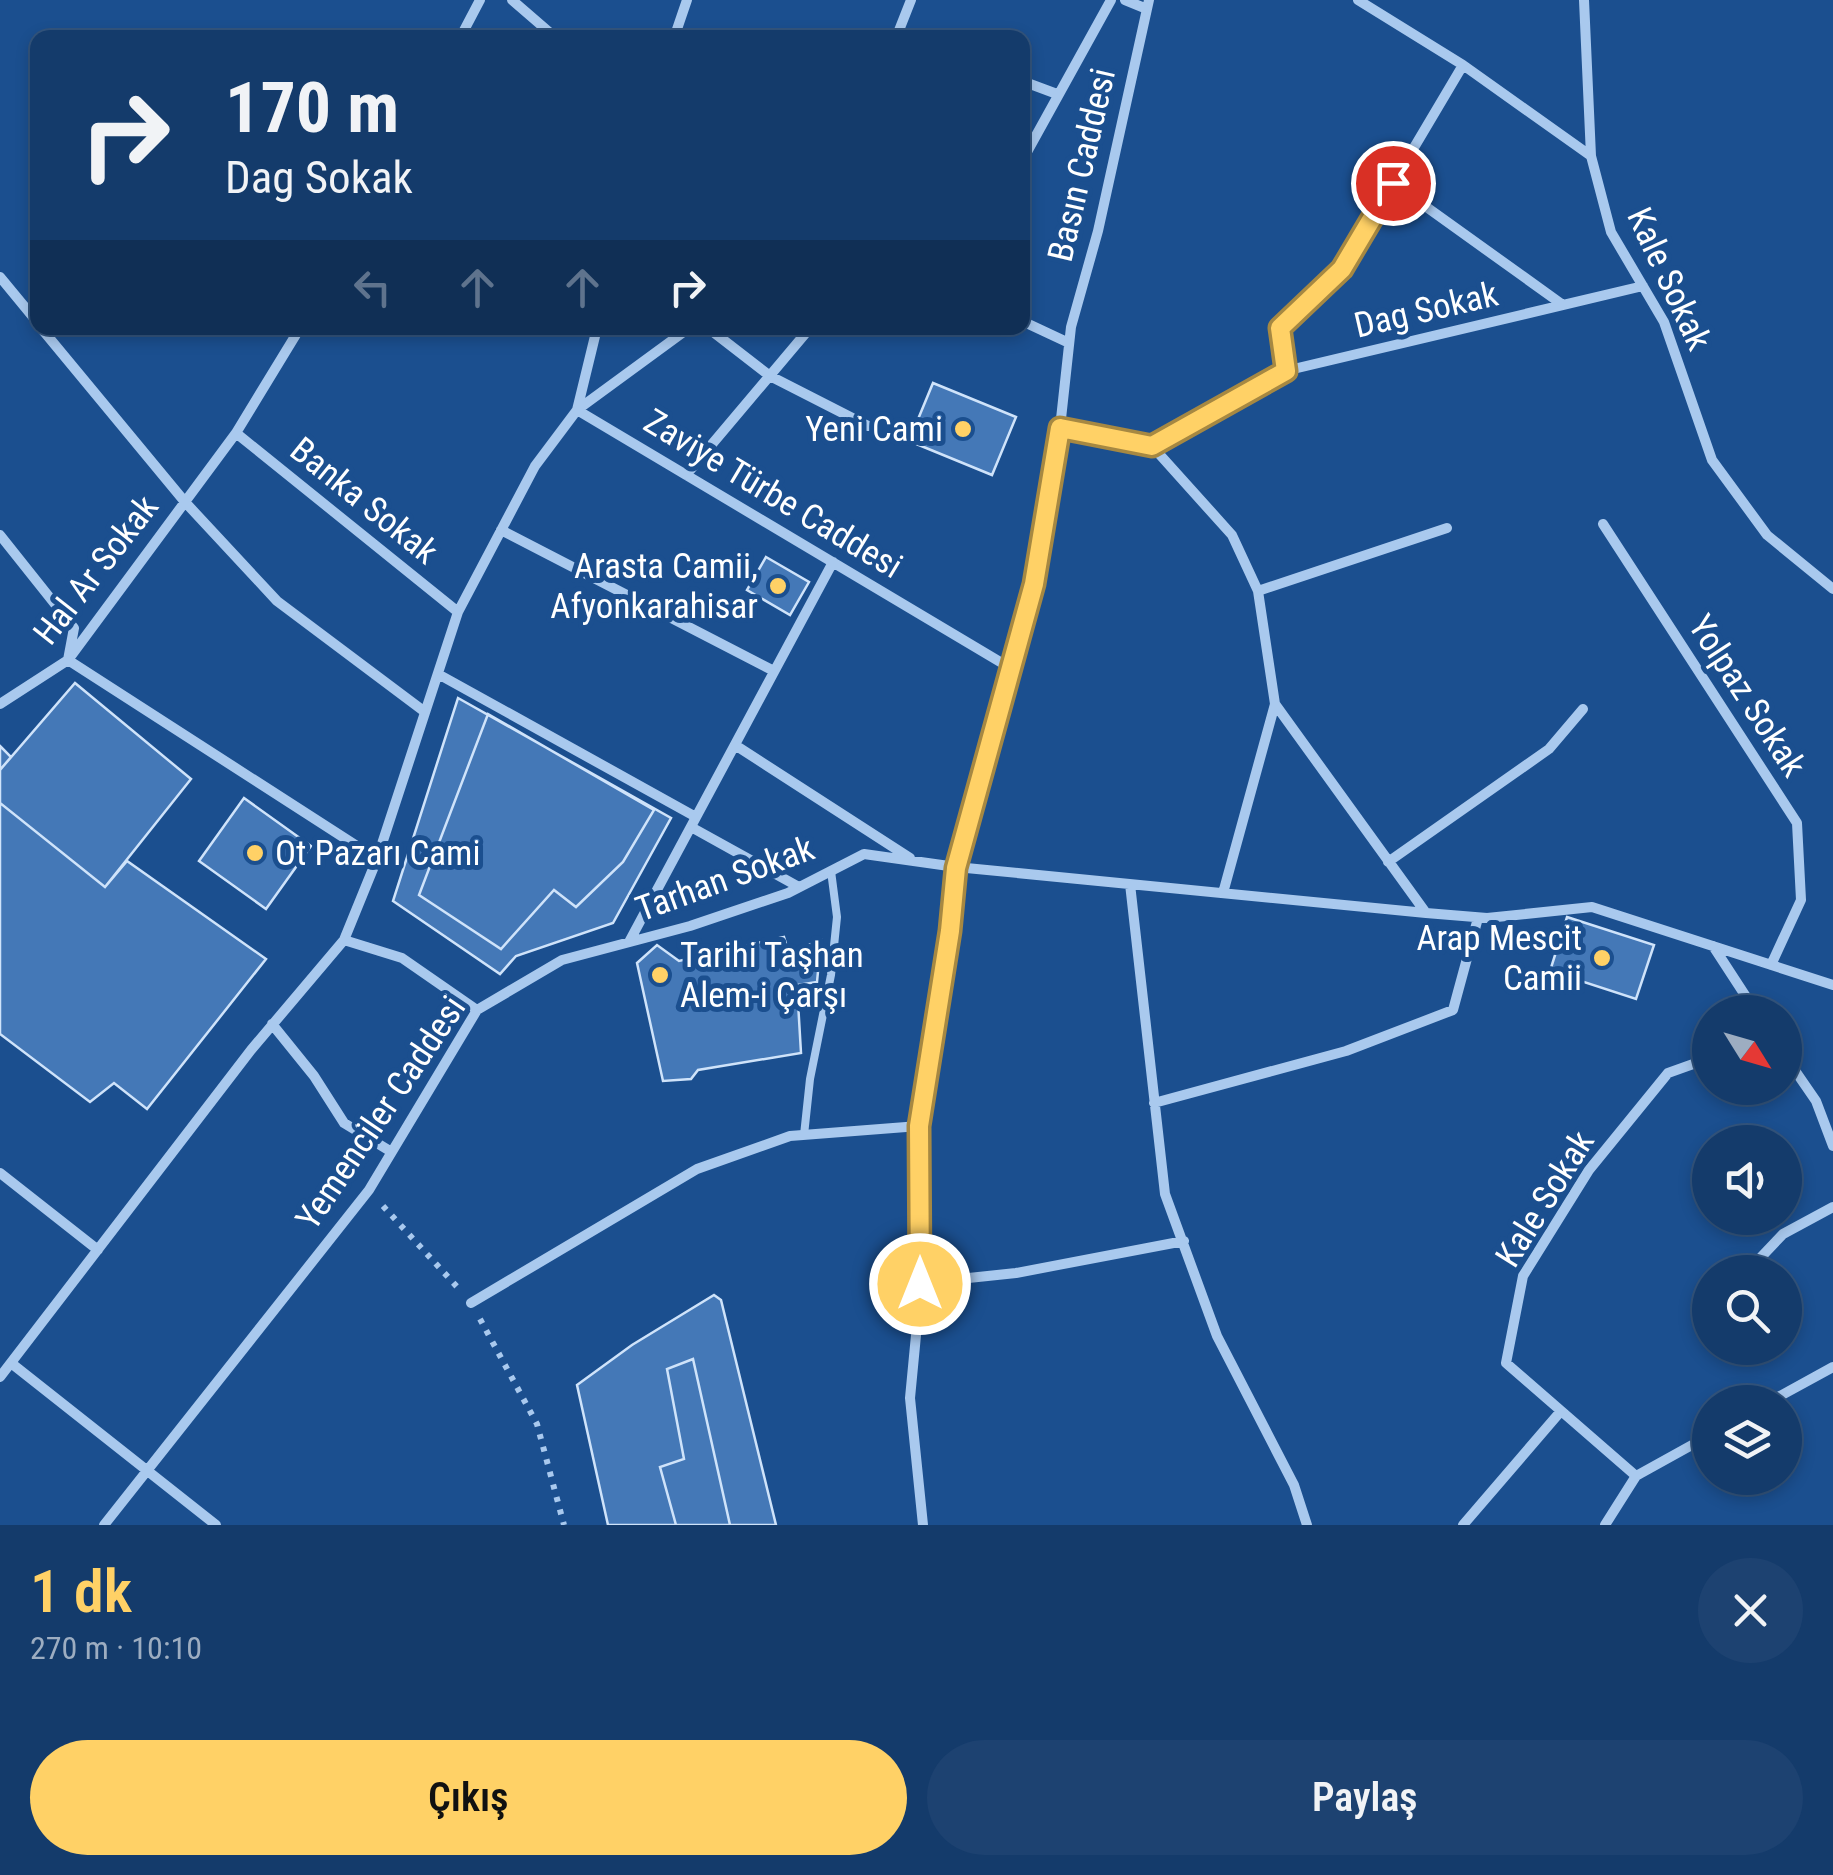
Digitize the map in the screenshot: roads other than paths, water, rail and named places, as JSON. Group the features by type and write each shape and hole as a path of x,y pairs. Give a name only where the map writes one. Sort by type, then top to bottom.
{"street":[{"path":"464,30 480,0"},
{"path":"512,0 547,30"},
{"path":"677,30 687,0"},
{"path":"899,30 911,0"},
{"path":"1030,146 1111,0"},
{"path":"1125,0 1148,4"},
{"path":"1358,0 1463,65 1590,156"},
{"name":"Kale Sokak","path":"1584,0 1590,156 1612,232 1676,351 1712,460 1766,536 1833,589"},
{"name":"Basın Caddesi","path":"923,1525 910,1398 920,1284 919,1126 950,931 956,868 1034,584 1060,428 1070,326 1098,232 1148,4"},
{"path":"1286,371 1280,328 1342,269 1463,65"},
{"path":"1030,84 1057,94"},
{"path":"1393,183 1563,305"},
{"path":"0,277 30,314"},
{"name":"Dag Sokak","path":"1152,446 1286,371 1643,286"},
{"path":"1030,325 1069,342"},
{"path":"47,335 185,502 277,601 425,712"},
{"name":"Hal Ar Sokak","path":"0,704 68,660 236,433 296,335"},
{"path":"577,410 595,335"},
{"path":"0,1377 272,1024 344,940 378,859 458,612 535,466 577,410 680,335"},
{"path":"717,335 770,376 868,426"},
{"path":"686,475 804,335"},
{"name":"Zaviye Türbe Caddesi","path":"577,410 1012,669"},
{"path":"1060,428 1152,446 1232,535 1258,591 1275,704 1224,893"},
{"name":"Banka Sokak","path":"236,433 458,612"},
{"name":"Yolpaz Sokak","path":"1603,524 1797,823 1801,900 1771,964"},
{"path":"1258,591 1447,528"},
{"path":"501,530 774,671"},
{"path":"0,535 74,628 68,660 378,859"},
{"path":"629,942 833,562"},
{"path":"438,674 799,887"},
{"path":"1275,704 1426,912"},
{"path":"1388,862 1549,749 1583,710"},
{"path":"734,745 915,862"},
{"name":"Tarhan Sokak","path":"629,942 690,926 799,887 864,854 956,868 1478,918 1592,907 1833,985"},
{"path":"1130,884 1164,1194 1217,1336 1294,1485 1306,1525"},
{"path":"1154,1103 1346,1051 1452,1010 1478,918"},
{"path":"344,940 402,958 477,1010"},
{"name":"Yemenciler Caddesi","path":"104,1525 369,1190 477,1010 562,960 629,942"},
{"path":"1713,946 1745,995"},
{"path":"272,1024 314,1076 344,1123 390,1151"},
{"name":"Kale Sokak","path":"1636,1476 1506,1362 1523,1276 1589,1170 1668,1073 1692,1064"},
{"path":"1802,1081 1816,1102 1833,1146"},
{"path":"471,1302 697,1169 790,1136 919,1126"},
{"path":"0,1173 98,1250"},
{"path":"1763,1255 1783,1234 1833,1207"},
{"path":"920,1284 1016,1273 1184,1242"},
{"path":"11,1363 216,1525"},
{"path":"1800,1385 1833,1367"},
{"path":"1464,1525 1561,1410"},
{"path":"1605,1525 1636,1476 1692,1445"}],"lane":[{"path":"804,1135 833,956 836,917 831,871"}],"place":[{"name":"Yeni Cami","path":"963,429"},
{"name":"Arasta Camii, Afyonkarahisar","path":"778,586"},
{"name":"Ot Pazarı Cami","path":"255,853"},
{"name":"Arap Mescit Camii","path":"1602,958"},
{"name":"Tarihi Taşhan Alem-i Çarşı","path":"660,975"}]}
